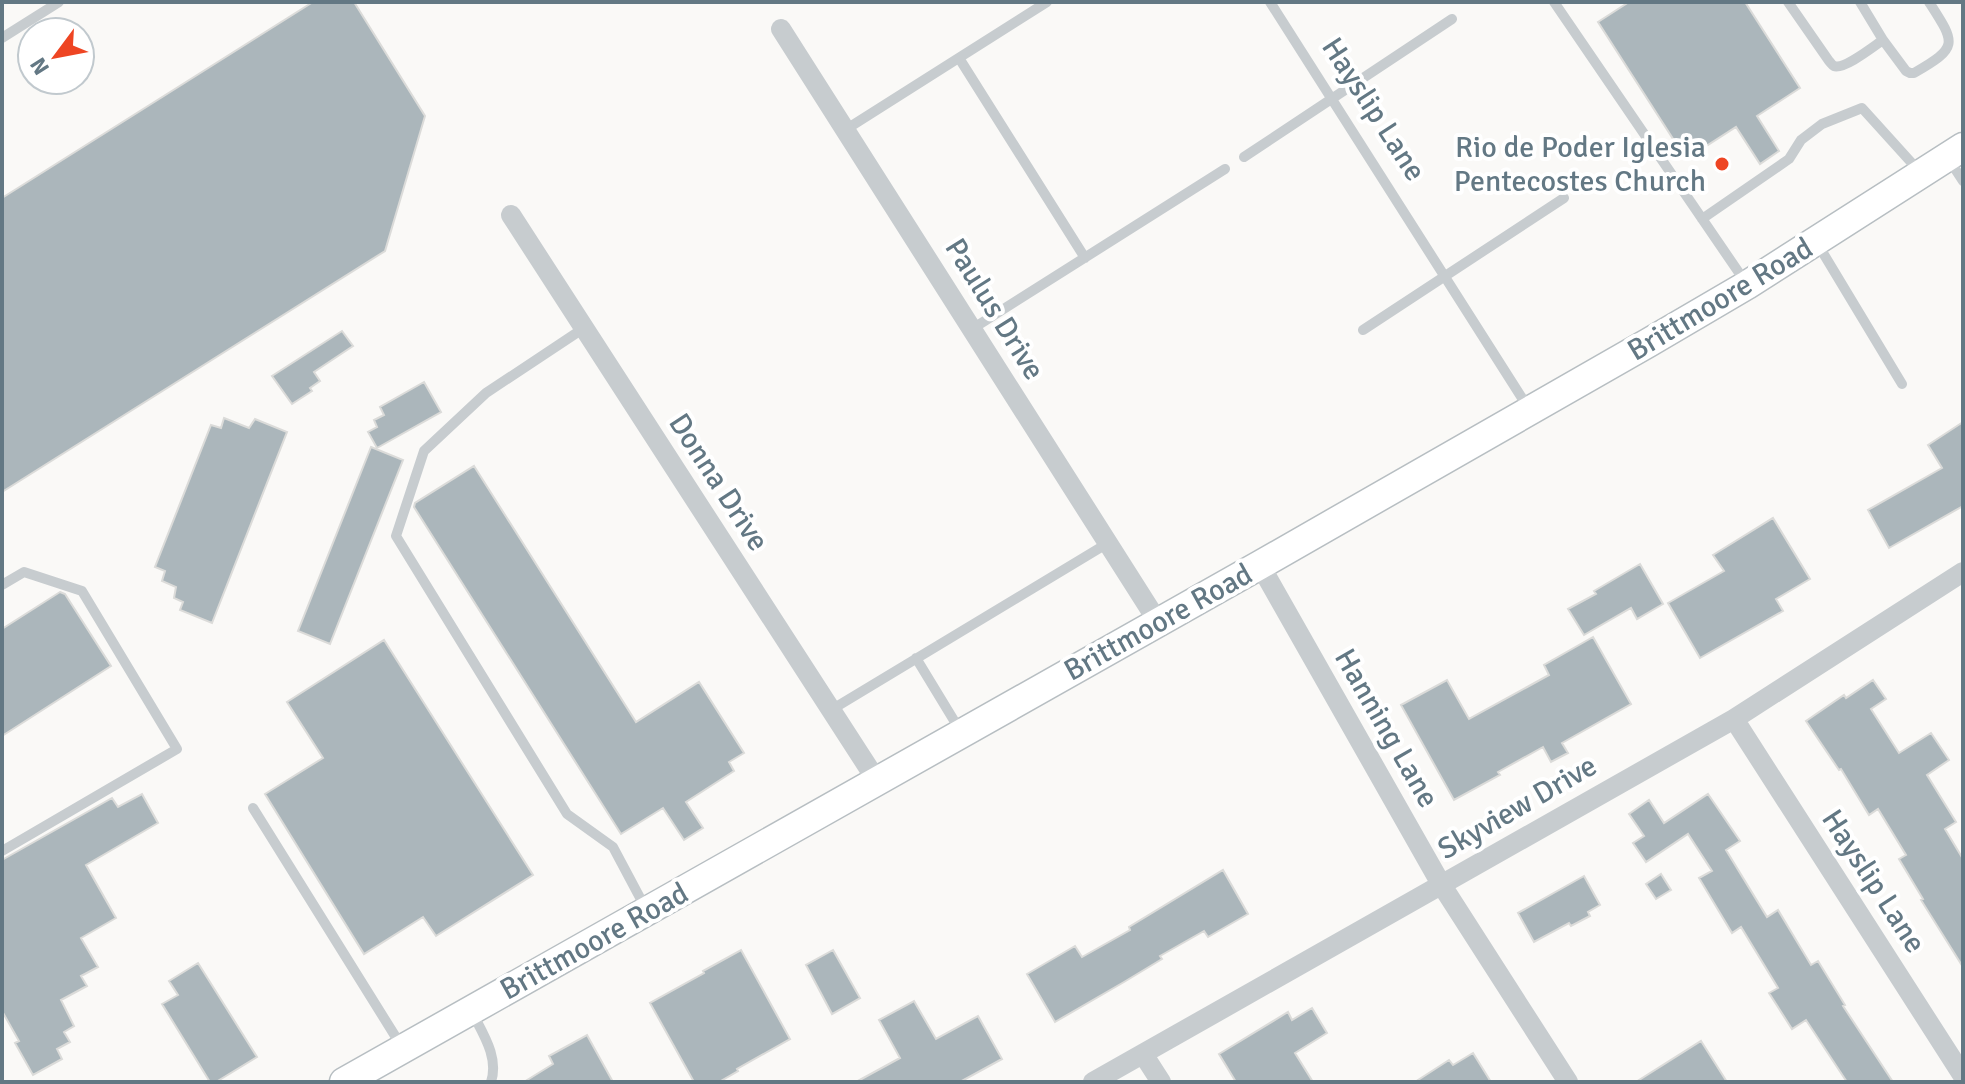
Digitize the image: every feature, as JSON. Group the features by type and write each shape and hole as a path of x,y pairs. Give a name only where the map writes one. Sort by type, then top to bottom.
{"main road":[{"name":"Brittmoore Road","path":"344,1082 1530,411 1747,285 1955,152"}],"street":[{"name":"Paulus Drive","path":"781,29 1158,622"},
{"name":"Donna Drive","path":"511,215 877,781"},
{"name":"Hanning Lane","path":"1260,565 1441,884 1568,1082"},
{"name":"Skyview Drive","path":"1093,1082 1734,719 1963,572"},
{"name":"Hayslip Lane","path":"1734,719 1963,1076"},
{"path":"1143,1054 1161,1082"}],"lane":[{"path":"2,38 59,2"},
{"path":"845,130 1047,2"},
{"name":"Hayslip Lane","path":"1270,2 1530,411"},
{"path":"1554,2 1747,285"},
{"path":"1788,2 1834,66 1848,63 1883,40"},
{"path":"1860,2 1883,40 1910,73 1947,52 1950,42 1946,29 1929,2"},
{"path":"1244,157 1452,19"},
{"path":"959,58 1085,258"},
{"path":"1702,219 1789,159 1801,140 1822,124 1862,108 1921,173"},
{"path":"1955,152 1963,181"},
{"path":"972,329 1225,169"},
{"path":"1363,330 1564,198"},
{"path":"1816,241 1902,384"},
{"path":"584,328 486,393 424,451 396,536 567,814 613,847 647,911"},
{"path":"831,710 1108,543"},
{"path":"2,585 24,572 82,591 177,749 2,851"},
{"path":"916,658 962,733"},
{"path":"253,808 403,1048"},
{"path":"471,1010 492,1053 494,1072 491,1082"}],"building":[{"path":"313,2 354,2 425,116 385,251 2,492 2,198"},
{"path":"1629,2 1745,2 1800,88 1757,116 1779,151 1760,164 1736,127 1686,159 1598,22"},
{"path":"342,331 353,346 314,372 320,381 310,388 312,391 292,404 272,376"},
{"path":"424,382 441,412 377,448 368,432 377,427 374,420 384,415 380,407"},
{"path":"224,418 249,428 255,419 287,432 212,623 180,610 183,602 174,598 176,587 162,581 165,571 155,567 211,425 221,428"},
{"path":"1963,422 1963,506 1889,548 1868,510 1942,468 1928,445"},
{"path":"371,447 403,460 330,644 298,631"},
{"path":"474,466 636,722 699,682 744,753 729,762 734,771 686,802 703,828 684,840 663,808 621,834 414,507 415,503"},
{"path":"1773,518 1810,579 1776,599 1783,611 1700,658 1668,603 1724,571 1713,555"},
{"path":"1640,564 1663,604 1637,619 1631,608 1584,635 1568,609"},
{"path":"60,592 65,594 111,666 2,736 2,629"},
{"path":"1593,637 1631,704 1562,743 1568,753 1551,762 1543,747 1454,800 1401,705 1447,680 1469,719 1549,675 1544,665"},
{"path":"384,640 533,875 436,936 423,917 364,954 265,794 323,758 287,702"},
{"path":"1873,680 1886,699 1871,709 1899,753 1931,733 1949,760 1927,775 1956,822 1945,829 1963,859 1963,967 1921,900 1899,859 1906,855 1878,809 1869,815 1806,721"},
{"path":"142,794 158,823 86,865 116,918 81,938 98,967 81,976 87,986 61,1000 74,1026 64,1032 70,1042 57,1049 62,1059 33,1075 2,1011 2,860 112,798 118,807"},
{"path":"1708,794 1740,841 1726,850 1767,917 1778,910 1811,965 1818,961 1843,1006 1893,1082 1847,1082 1806,1020 1792,1029 1769,993 1778,988 1741,927 1732,933 1699,878 1712,871 1688,834 1646,862 1633,843 1644,836 1629,814 1649,800 1664,823"},
{"path":"1223,870 1248,914 1208,937 1204,931 1055,1022 1027,974 1075,946 1082,957"},
{"path":"1661,874 1671,890 1656,899 1646,884"},
{"path":"1584,876 1600,905 1588,912 1590,916 1571,926 1569,923 1534,942 1518,913"},
{"path":"741,950 790,1039 719,1082 694,1082 650,1003"},
{"path":"833,950 860,998 832,1014 806,965"},
{"path":"198,963 257,1057 216,1082 210,1082 162,1004 178,995 169,981"},
{"path":"914,1001 936,1039 978,1016 1002,1059 960,1082 856,1082 900,1058 879,1020"},
{"path":"1312,1008 1327,1033 1295,1053 1313,1082 1236,1082 1219,1054 1288,1012 1292,1020"},
{"path":"587,1035 613,1082 524,1082 553,1064 549,1056"},
{"path":"1701,1041 1727,1082 1636,1082"},
{"path":"1473,1053 1491,1082 1415,1082 1449,1060 1453,1065"}],"place":[{"name":"Rio de Poder Iglesia Pentecostes Church","path":"1722,164"}]}
